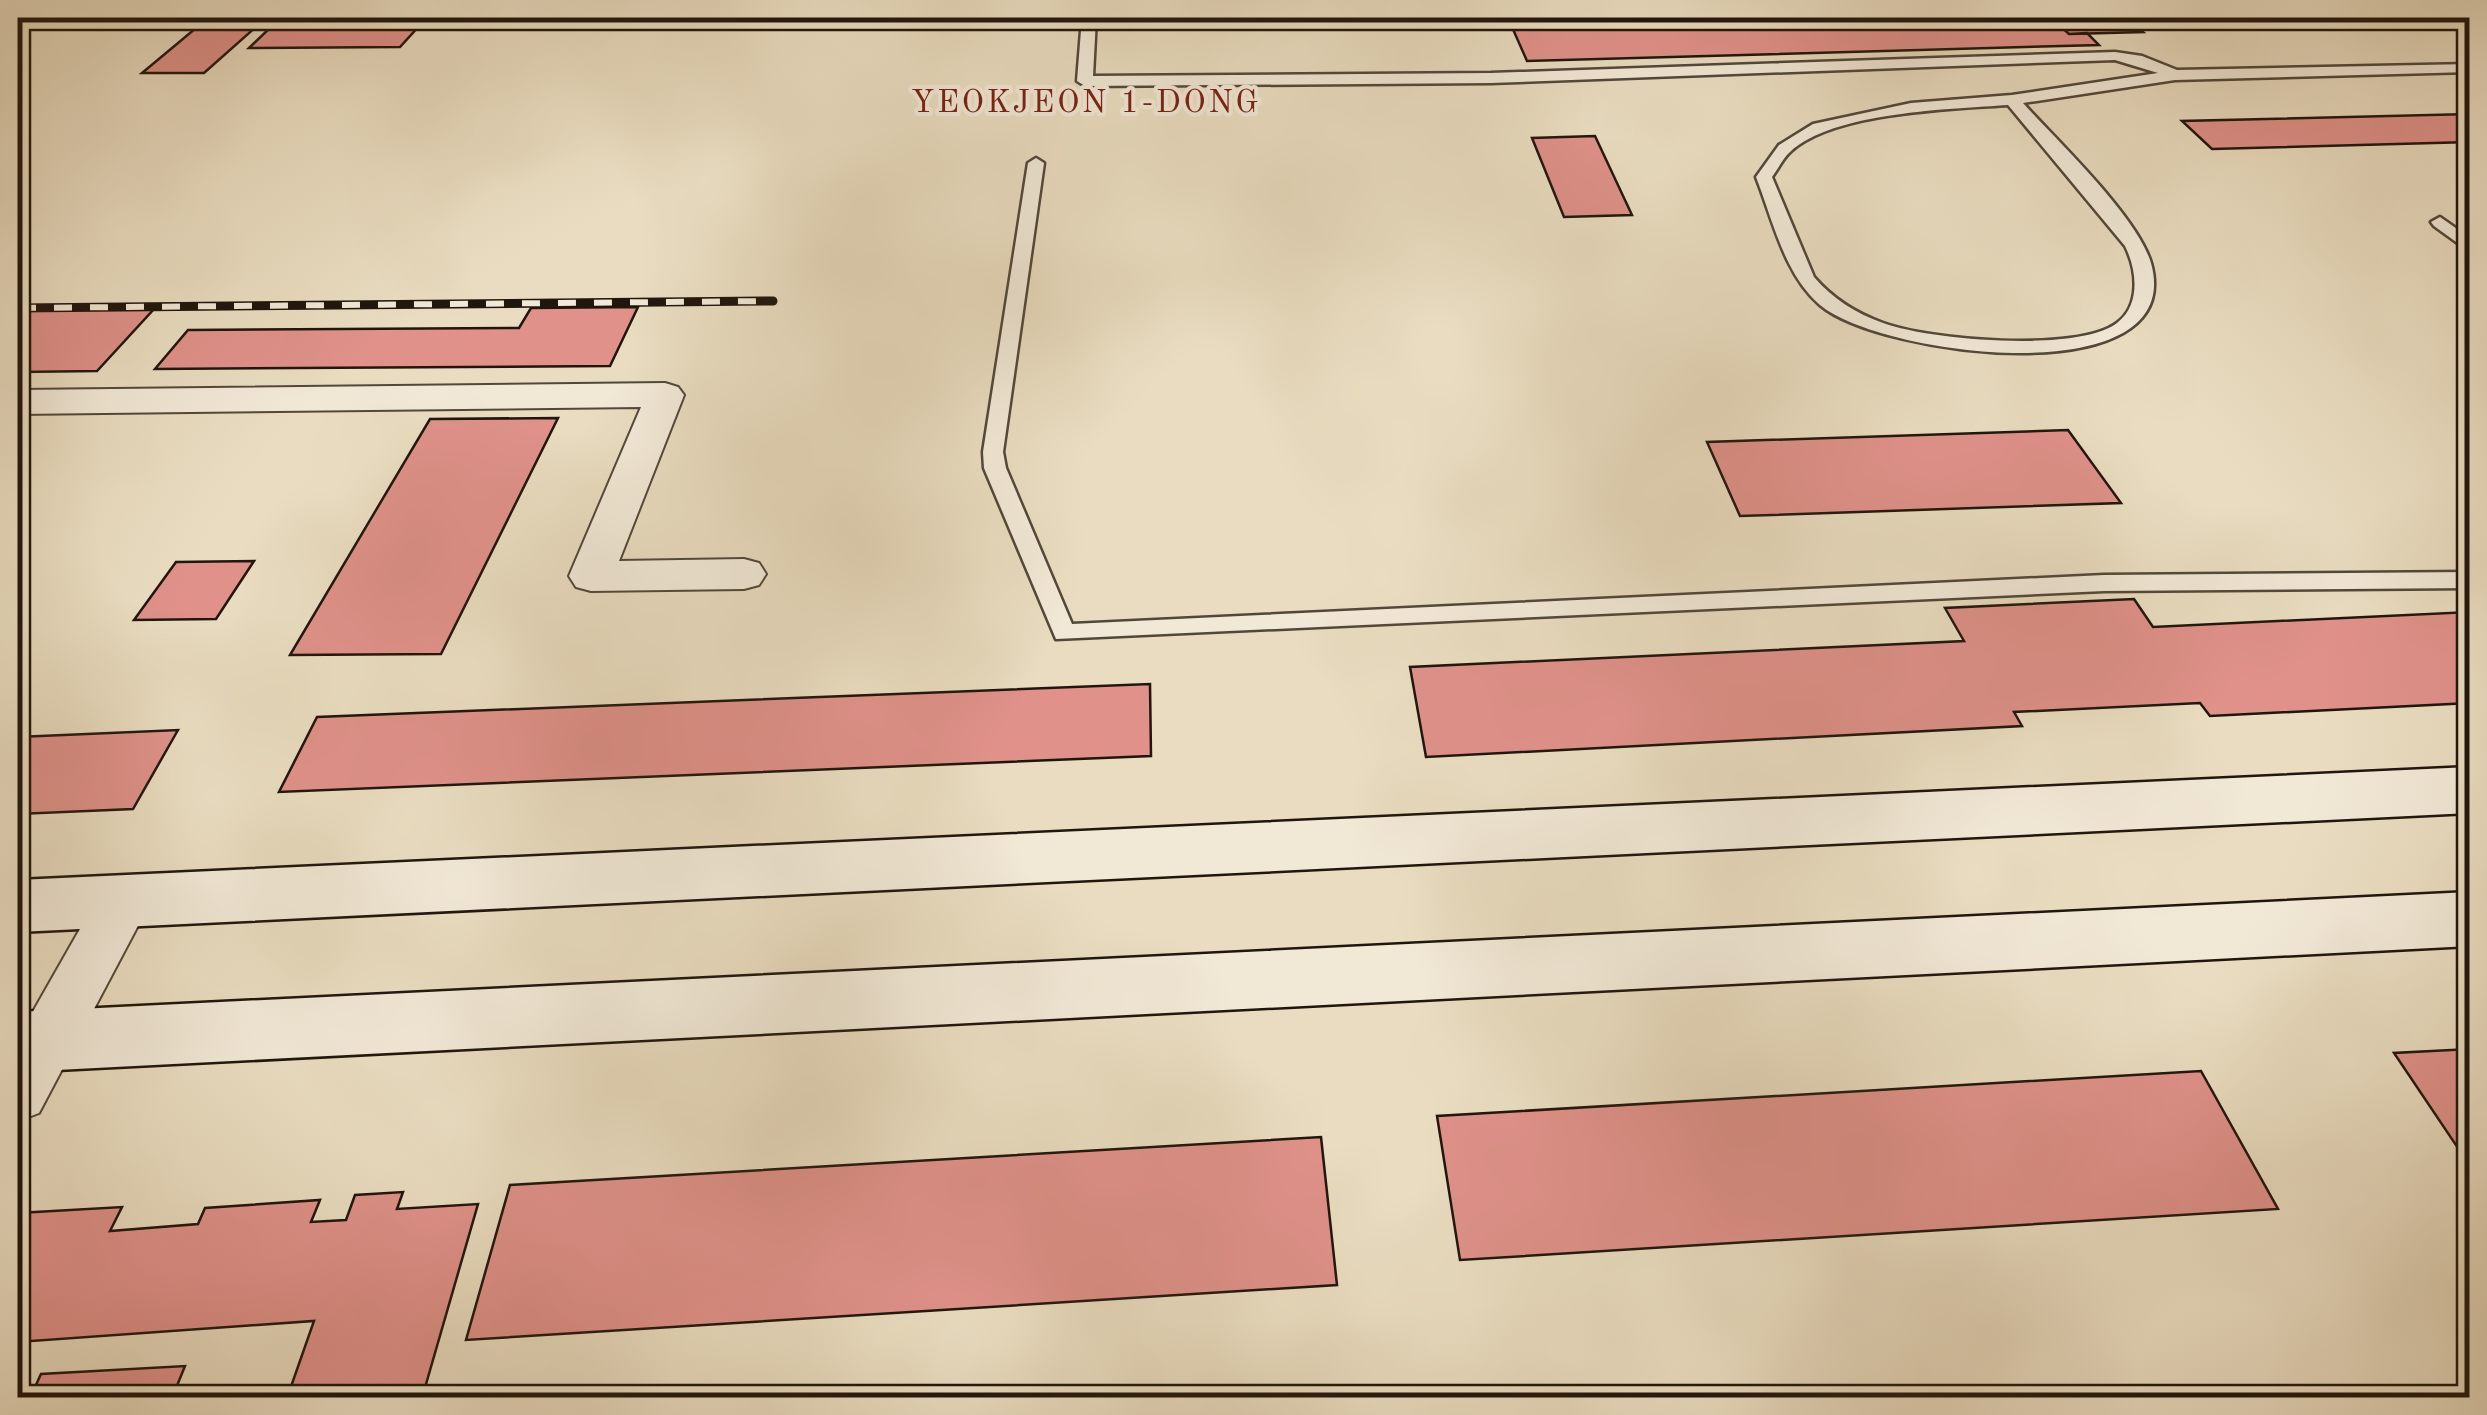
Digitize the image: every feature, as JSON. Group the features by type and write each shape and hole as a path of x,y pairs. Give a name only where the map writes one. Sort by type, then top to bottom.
{"main road":[{"path":"18,906 2470,790"},
{"path":"27,1058 2470,919"}],"street":[{"path":"18,402 665,394 591,576 744,574"},
{"path":"27,1058 124,901"}],"lane":[{"path":"1089,18 1085,81 1491,78 2115,56 2153,64 2175,74"},
{"path":"2012,100 2138,251 2144,291 2120,330 2097,338 1978,348 1944,344 1876,328 1848,316 1816,292 1805,278 1764,178 1785,148 1818,128 1911,108 2012,100 2175,74 2470,68"},
{"path":"1036,163 993,452 996,468 1064,633 2104,583 2470,580"},
{"path":"2440,222 2470,246"}],"building":[{"path":"208,18 266,18 204,73 142,73"},
{"path":"1862,18 2051,18 2069,34 2087,33 2099,45 1527,61 1512,27"},
{"path":"2051,18 2126,18 2143,32 2069,34"},
{"path":"273,25 420,25 400,47 249,48"},
{"path":"2470,114 2470,142 2212,149 2182,121"},
{"path":"1595,136 1632,215 1564,217 1532,138"},
{"path":"638,307 610,366 155,369 188,330 519,328 531,308"},
{"path":"18,309 154,309 97,371 18,372"},
{"path":"558,418 441,654 290,655 430,419"},
{"path":"2068,430 2121,503 1740,516 1707,442"},
{"path":"254,561 216,619 134,620 176,562"},
{"path":"2134,599 2153,627 2470,612 2470,703 2210,716 2200,703 2014,712 2022,726 1426,757 1410,667 1964,641 1945,608"},
{"path":"1150,684 1151,756 279,792 317,717"},
{"path":"178,730 133,809 18,814 18,737"},
{"path":"2470,1049 2470,1166 2394,1053"},
{"path":"2201,1071 2278,1209 1460,1260 1437,1116"},
{"path":"1321,1137 1337,1285 466,1340 510,1185"},
{"path":"403,1192 397,1209 478,1204 422,1398 287,1398 314,1321 18,1342 18,1213 122,1207 110,1231 198,1224 205,1208 320,1200 311,1222 346,1220 355,1195"},
{"path":"185,1366 172,1398 30,1398 41,1374"}],"railway":[{"path":"18,308 773,301"}],"district":[{"name":"YEOKJEON 1-DONG","path":"1086,101"}]}
